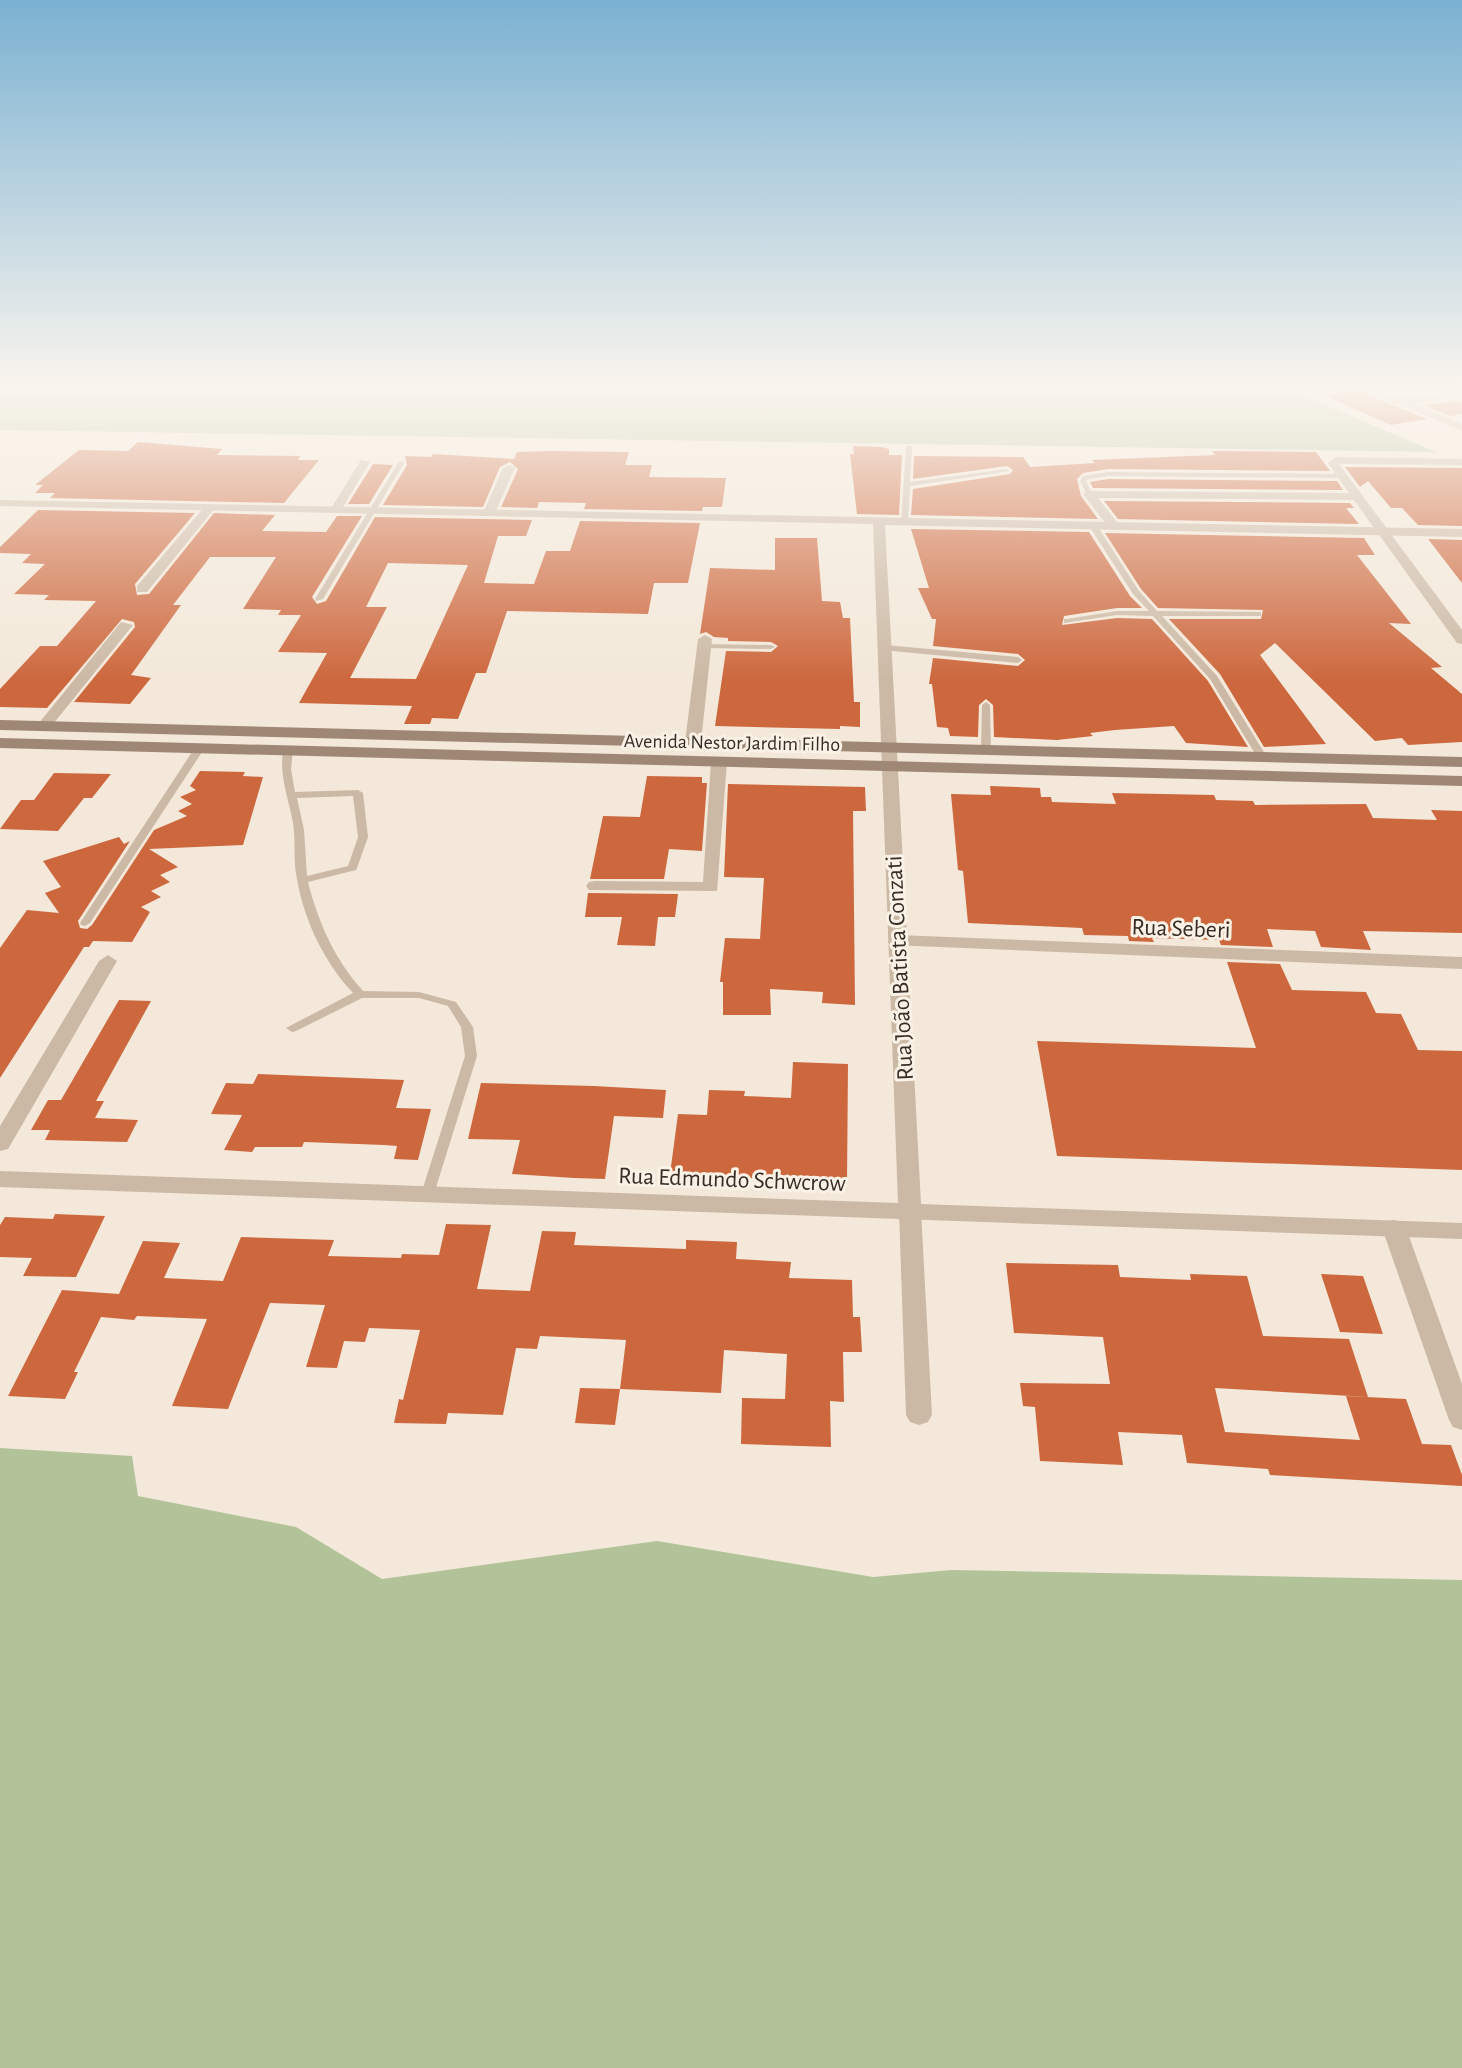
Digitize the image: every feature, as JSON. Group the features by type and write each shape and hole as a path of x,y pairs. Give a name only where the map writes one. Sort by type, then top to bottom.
{"main road":[{"name":"Avenida Nestor Jardim Filho","path":"0,725 1462,762"},
{"path":"145,747 159,729"},
{"path":"563,758 567,739"},
{"name":"Avenida Nestor Jardim Filho","path":"0,743 1462,781"}],"street":[{"path":"336,510 350,488"},
{"path":"489,513 500,488"},
{"path":"1352,488 1461,639"},
{"path":"1089,494 1358,497"},
{"path":"1089,494 1114,526"},
{"path":"0,503 1462,533"},
{"path":"142,589 209,508"},
{"name":"Rua João Batista Conzati","path":"879,521 919,1415"},
{"path":"44,726 126,625"},
{"path":"693,742 705,642"},
{"path":"595,886 711,887 719,762"},
{"name":"Rua Seberi","path":"897,941 1462,963"},
{"path":"0,1144 108,961"},
{"name":"Rua Edmundo Schwcrow","path":"0,1179 1462,1231"},
{"path":"1394,1228 1462,1420"}],"lane":[{"path":"319,599 386,488"},
{"path":"904,522 908,488"},
{"path":"1086,488 1089,494"},
{"path":"1093,526 1136,592 1214,678 1262,757"},
{"path":"1067,621 1117,613 1258,614"},
{"path":"705,642 771,647"},
{"path":"885,648 1018,660"},
{"path":"986,705 986,750"},
{"path":"85,923 199,749"},
{"path":"288,751 284,766 299,825 303,880 323,941 346,980 360,994"},
{"path":"292,795 358,793 363,837 352,868 303,880"},
{"path":"292,1028 360,994 419,995 452,1004 467,1027 471,1056 428,1194"}],"green space":[{"path":"0,1448 132,1456 138,1496 296,1527 382,1579 657,1541 873,1577 952,1570 1462,1580 1462,2068 0,2068"}],"building":[{"path":"40,488 297,488 284,503 50,498 55,493 35,493"},
{"path":"358,488 379,488 369,504 348,504"},
{"path":"393,488 491,488 483,507 383,505"},
{"path":"510,488 725,488 722,507 703,507 702,511 584,509 586,503 539,502 537,508 501,507"},
{"path":"854,488 900,488 899,515 857,514"},
{"path":"1079,488 1081,496 1098,519 911,515 913,489"},
{"path":"1093,488 1341,488 1343,490"},
{"path":"1374,488 1462,488 1462,526 1418,525 1402,508 1391,508"},
{"path":"1104,501 1350,503 1354,508 1346,508 1359,524 1118,519"},
{"path":"38,510 195,513 135,584 137,595 149,594 214,513 275,515 262,531 326,532 337,516 362,516 312,597 317,604 326,601 375,517 532,520 526,536 498,536 484,583 534,584 546,551 570,551 580,521 700,523 688,583 654,583 648,614 507,611 486,673 476,673 458,719 432,718 430,724 404,724 412,706 299,703 327,653 278,652 301,615 278,615 281,610 243,609 276,557 210,557 173,605 181,605 131,675 151,678 130,704 74,702 135,627 134,622 122,619 47,708 0,707 0,689 40,646 57,646 96,601 44,600 49,595 14,594 45,564 22,563 31,554 0,553 0,547","holes":["388,563 468,565 416,679 350,678 387,607 366,607"]},
{"path":"911,529 1089,532 1130,596 1142,608 1117,608 1064,616 1062,625 1117,618 1152,619 1208,681 1248,747 1186,743 1174,726 1115,730 1057,740 994,737 993,705 986,699 979,705 978,737 950,736 948,728 937,727 932,684 929,684 933,658 1018,666 1025,660 1018,654 933,646 936,619 932,619 918,588 929,588"},
{"path":"1105,533 1364,538 1375,555 1357,555 1411,624 1389,623 1442,667 1431,668 1462,694 1462,742 1408,745 1402,738 1375,741 1275,643 1260,655 1326,744 1264,747 1220,674 1169,619 1261,619 1263,610 1158,608 1141,589"},
{"path":"775,538 817,538 822,601 840,602 843,618 850,618 854,702 860,702 860,727 715,726 726,651 771,652 778,646 771,642 728,641 728,638 714,637 706,632 700,634 710,568 775,570"},
{"path":"1428,539 1462,540 1462,583"},
{"path":"200,771 245,772 243,776 263,777 243,845 149,849 178,867 160,875 170,882 151,891 161,897 141,907 150,912 132,942 93,941 89,947 84,947 0,1078 0,948 27,910 59,913 45,893 61,887 43,861 119,837 124,844 130,841 78,921 80,928 87,929 154,830 187,816 178,811 192,804 180,797 196,790 190,786"},
{"path":"54,773 111,774 92,798 84,798 58,831 0,829 21,800 34,800"},
{"path":"647,776 702,777 702,783 707,783 702,851 669,849 664,879 590,879 603,816 640,817"},
{"path":"728,784 865,787 866,811 853,811 855,1005 822,1003 823,992 770,989 771,1015 723,1015 723,982 720,982 725,938 760,939 764,878 724,877"},
{"path":"990,786 1040,788 1041,797 1051,797 1052,802 1116,804 1112,793 1214,795 1216,800 1253,801 1255,805 1366,804 1373,818 1437,820 1431,810 1462,811 1462,933 1363,931 1371,950 1321,947 1315,931 1267,929 1273,947 1221,945 1219,940 1152,938 1154,942 1129,941 1128,936 1084,935 1082,928 968,923 963,871 958,870 951,794 991,795"},
{"path":"588,893 678,894 675,917 658,917 655,946 617,945 622,917 585,917"},
{"path":"1227,962 1280,964 1292,990 1366,992 1376,1013 1401,1014 1418,1050 1462,1051 1462,1170 1057,1156 1037,1041 1256,1048"},
{"path":"119,1000 151,1001 96,1101 104,1101 95,1118 138,1120 127,1142 45,1140 50,1130 31,1130 48,1100 61,1100"},
{"path":"793,1062 848,1064 847,1183 670,1174 678,1114 707,1115 709,1090 745,1091 744,1096 791,1098"},
{"path":"258,1074 404,1080 396,1108 431,1109 418,1160 394,1159 397,1146 384,1145 304,1142 302,1147 255,1147 252,1152 224,1150 242,1115 211,1114 226,1083 253,1084"},
{"path":"481,1083 666,1090 663,1118 614,1116 605,1179 512,1174 520,1140 468,1139"},
{"path":"55,1214 105,1216 76,1277 23,1276 32,1258 0,1257 0,1225 5,1217 53,1219"},
{"path":"446,1224 491,1225 477,1289 530,1291 542,1231 576,1232 574,1245 686,1249 686,1240 737,1242 736,1259 791,1262 789,1278 852,1280 853,1317 860,1317 862,1352 843,1352 844,1402 830,1401 831,1447 741,1444 742,1398 785,1399 787,1354 724,1350 721,1393 620,1389 626,1340 540,1336 537,1349 516,1348 503,1415 448,1413 446,1424 394,1423 399,1399 403,1400 420,1330 369,1328 365,1342 344,1341 337,1368 306,1367 325,1305 270,1303 228,1409 172,1406 207,1319 101,1317 74,1372 78,1372 65,1399 8,1396 62,1290 119,1294 143,1241 180,1243 164,1278 223,1281 241,1237 334,1240 328,1256 401,1258 402,1254 439,1255"},
{"path":"1006,1263 1118,1265 1120,1277 1191,1280 1190,1274 1247,1276 1263,1336 1349,1339 1368,1397 1215,1388 1225,1432 1360,1440 1346,1396 1406,1399 1422,1444 1451,1445 1462,1475 1462,1486 1270,1475 1268,1469 1187,1463 1182,1435 1118,1432 1123,1465 1040,1461 1035,1407 1023,1406 1020,1383 1110,1384 1103,1337 1014,1333"},
{"path":"1321,1274 1363,1276 1383,1334 1340,1332"},
{"path":"580,1388 620,1389 615,1425 575,1423"}]}
